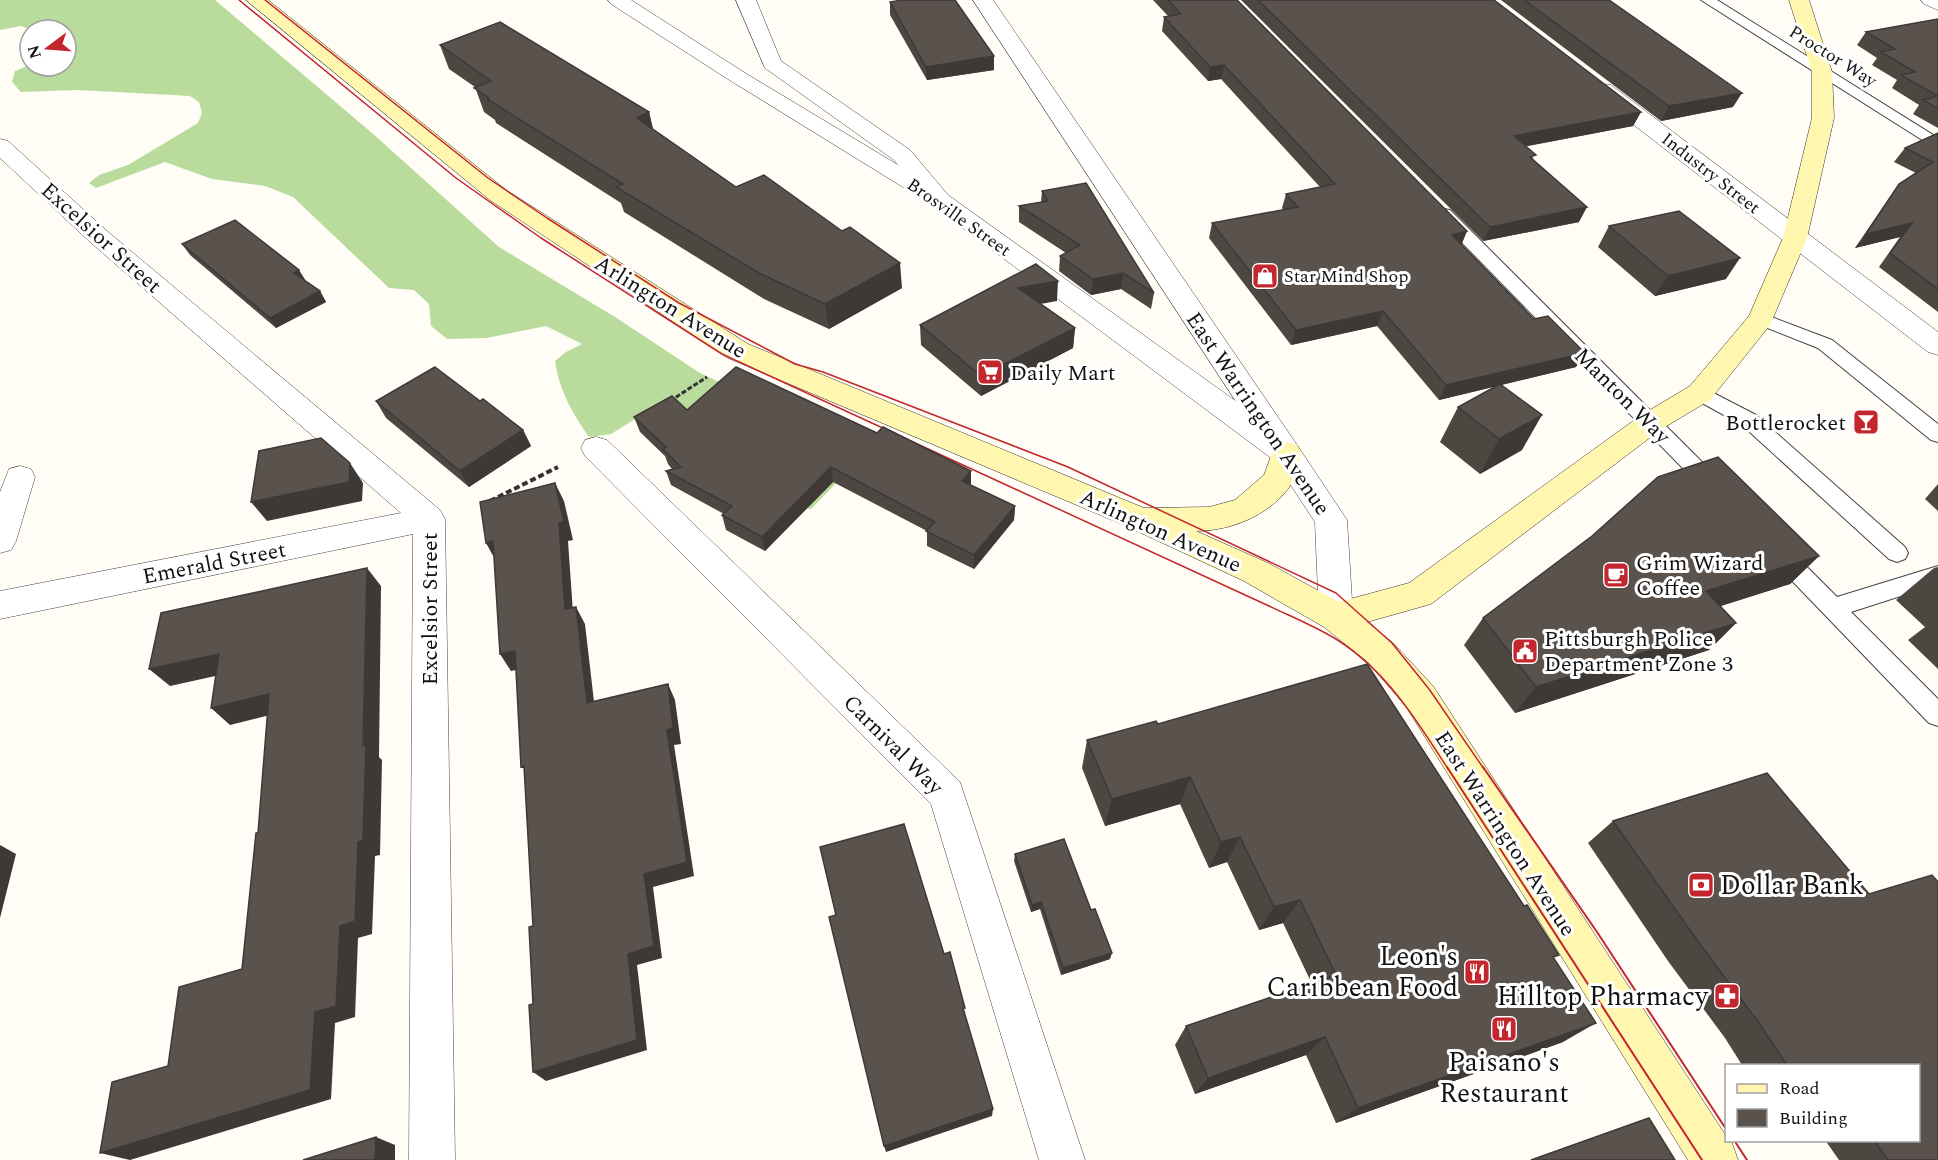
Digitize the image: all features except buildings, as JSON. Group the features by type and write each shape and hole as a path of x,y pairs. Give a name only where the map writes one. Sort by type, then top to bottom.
{"main road":[{"name":"Arlington Avenue","path":"256,0 498,195 738,351 1135,517 1256,572 1336,617"},
{"path":"1336,617 1419,594 1650,423 1700,393 1761,320 1795,237 1823,117 1822,72 1799,0"},
{"path":"1135,517 1209,519 1245,509 1277,481 1286,453"},
{"name":"East Warrington Avenue","path":"1336,617 1381,653 1420,697 1715,1160"}],"street":[{"name":"Brosville Street","path":"618,0 738,77 940,200 1286,453"},
{"path":"746,0 772,64 902,155 940,200"},
{"name":"East Warrington Avenue","path":"983,0 1331,520 1336,617"},
{"path":"1931,0 1938,4"},
{"name":"Industry Street","path":"1589,80 1938,346"},
{"name":"Excelsior Street","path":"0,146 98,236 429,519 432,1160"},
{"name":"Carnival Way","path":"596,448 947,794 1062,1160"},
{"path":"0,541 20,477"},
{"name":"Emerald Street","path":"0,605 429,519"}],"lane":[{"name":"Proctor Way","path":"1708,0 1938,145"},
{"name":"Manton Way","path":"1432,203 1728,501"},
{"path":"1761,320 1825,344 1938,435"},
{"path":"1700,393 1749,420 1897,553"},
{"path":"1760,534 1938,715"},
{"path":"1833,608 1938,575"}],"green space":[{"path":"0,0 215,0 372,133 499,247 615,317 700,373 867,451 810,510 755,459 666,400 611,434 589,437 567,401 555,361 582,344 546,326 487,338 447,339 431,326 429,304 414,290 389,288 293,197 265,186 212,179 165,162 96,188 89,183 99,175 128,165 198,123 202,113 199,102 190,96 78,90 21,92 12,82 15,71 18,70 18,78 78,78 78,18 18,18 18,27 0,30"}],"tram line":[{"path":"239,0 456,178 541,238 722,354 1295,618 1339,641 1356,653 1387,683 1413,716 1448,769"},
{"path":"265,0 488,178 679,303 795,364 823,372 1068,467 1336,593 1392,643 1429,689 1484,769"},
{"path":"1447,767 1702,1160"},
{"path":"1483,767 1597,932 1725,1127"},
{"path":"1735,1142 1747,1160"}],"place":[{"name":"Star Mind Shop","path":"1265,276"},
{"name":"Daily Mart","path":"990,372"},
{"name":"Bottlerocket","path":"1866,422"},
{"name":"Grim Wizard Coffee","path":"1616,575"},
{"name":"Pittsburgh Police Department Zone 3","path":"1525,651"},
{"name":"Dollar Bank","path":"1701,885"},
{"name":"Leon's Caribbean Food","path":"1477,972"},
{"name":"Hilltop Pharmacy","path":"1727,996"},
{"name":"Paisano's Restaurant","path":"1504,1029"}]}
